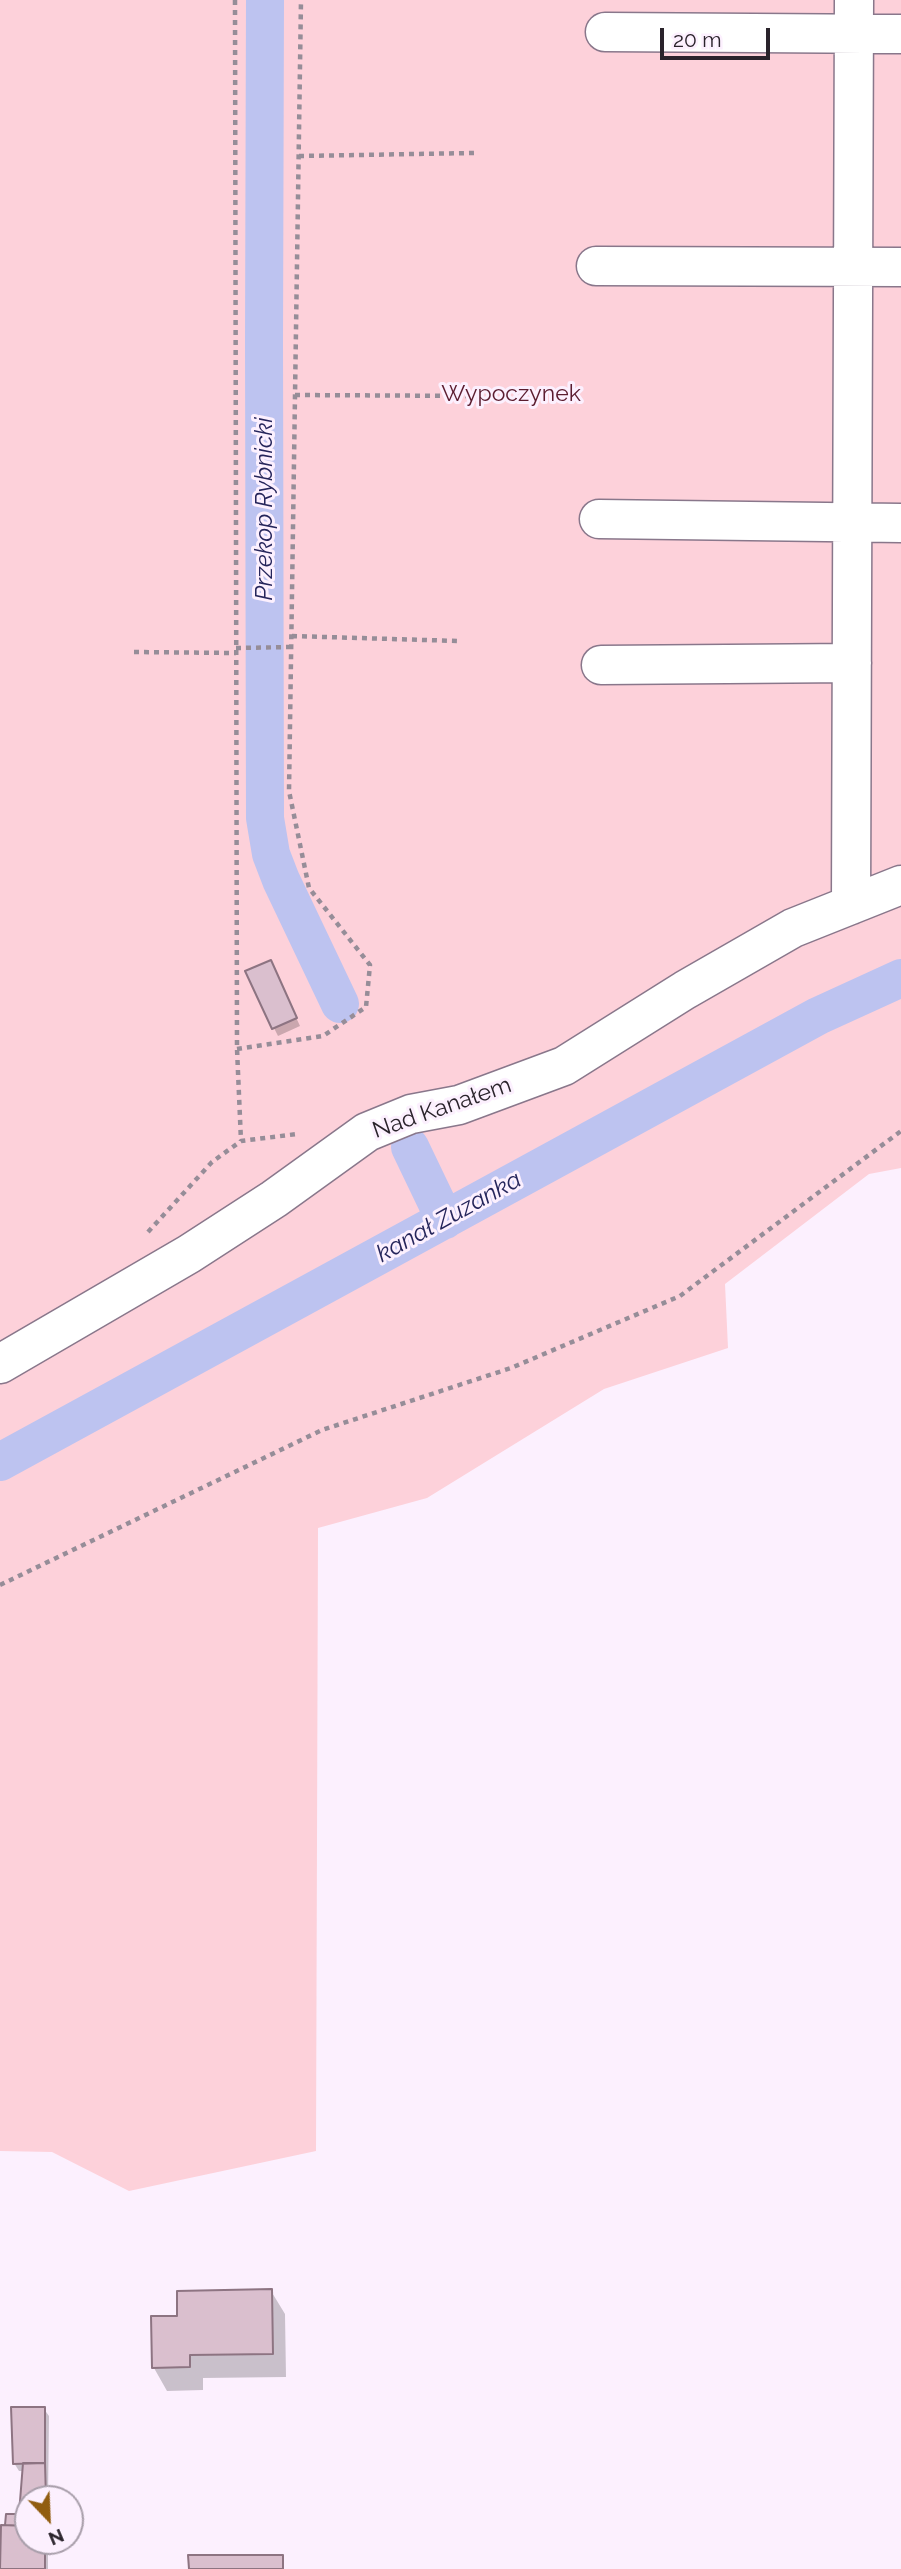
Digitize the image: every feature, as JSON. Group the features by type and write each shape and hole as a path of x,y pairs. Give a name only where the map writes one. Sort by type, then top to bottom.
{"street":[{"path":"605,32 854,16 901,34"},
{"path":"850,905 854,16"},
{"path":"596,266 901,267"},
{"path":"599,519 901,523"},
{"path":"601,665 852,663"},
{"name":"Nad Kanałem","path":"0,1364 188,1254 274,1199 368,1132 411,1114 459,1105 564,1066 685,990 793,928 901,885"}],"path":[{"path":"235,0 237,1049 242,1141"},
{"path":"237,1049 323,1036 366,1007 370,965 309,888 289,791 301,0"},
{"path":"299,156 474,153"},
{"path":"295,395 484,396"},
{"path":"292,636 458,641"},
{"path":"134,652 292,647"},
{"path":"0,1585 322,1430 511,1368 680,1296 901,1131"}],"green space":[{"name":"Wypoczynek","path":"0,0 901,0 901,1168 869,1174 725,1284 728,1348 604,1389 427,1498 318,1528 316,2151 129,2191 52,2152 0,2151"}],"building":[{"path":"271,960 297,1018 272,1029 245,971"},
{"path":"272,2289 273,2354 190,2355 190,2367 152,2368 151,2316 177,2316 177,2291"},
{"path":"11,2407 45,2407 45,2463 13,2464"},
{"path":"23,2463 45,2463 46,2485 21,2485"},
{"path":"6,2514 14,2514 14,2525 5,2525"},
{"path":"1,2525 14,2525 14,2555 45,2555 45,2569 0,2569"},
{"path":"188,2555 283,2555 283,2569 189,2569"}],"waterway":[{"name":"Przekop Rybnicki","path":"265,0 265,818 271,854 281,880 340,1004"},
{"name":"kanał Zuzanka","path":"0,1462 818,1016 901,978"},
{"name":"Przekop Rybnicki","path":"410,1147 445,1220"}]}
